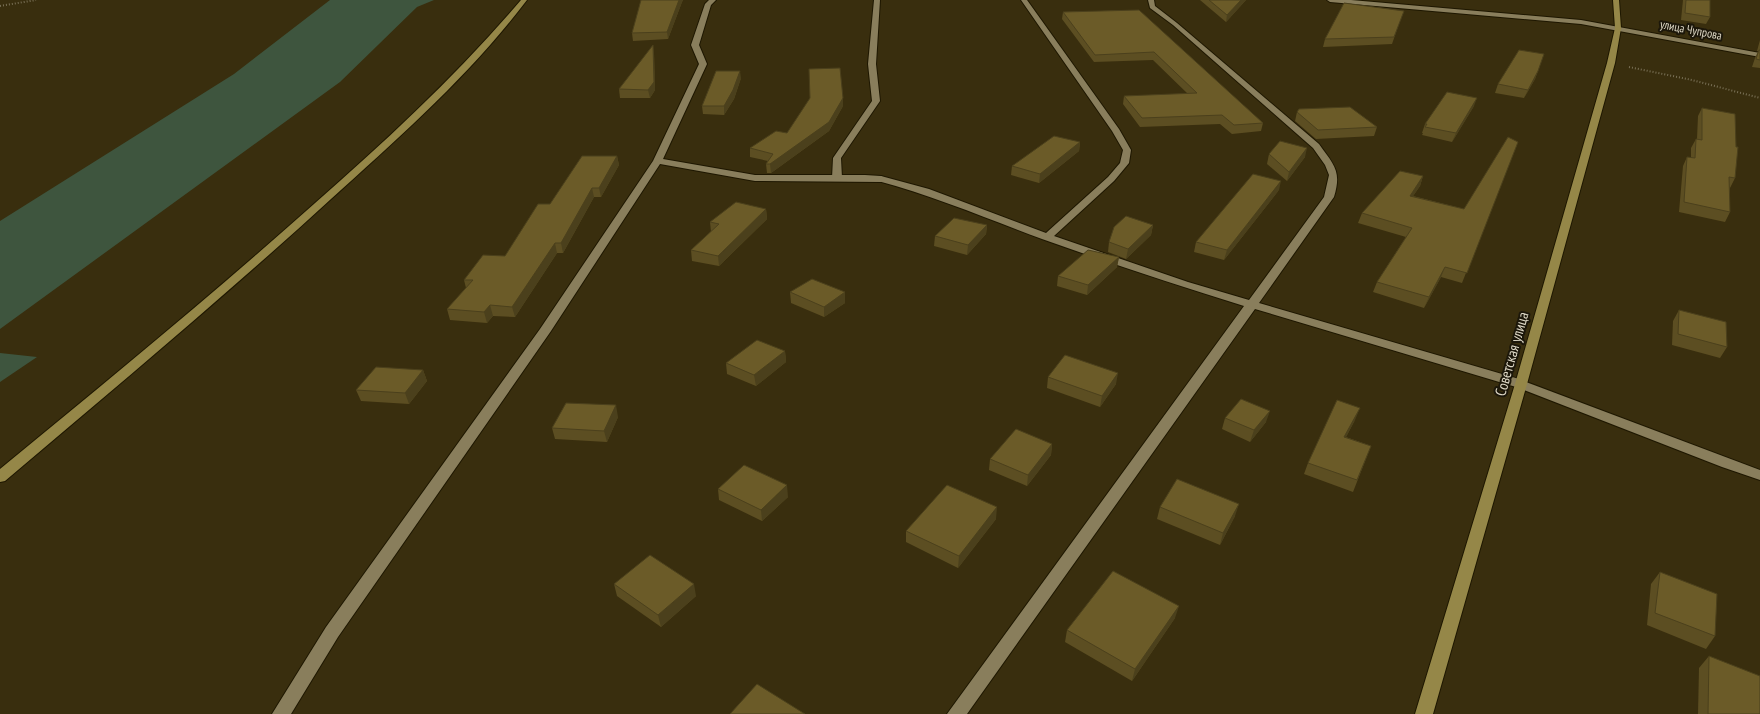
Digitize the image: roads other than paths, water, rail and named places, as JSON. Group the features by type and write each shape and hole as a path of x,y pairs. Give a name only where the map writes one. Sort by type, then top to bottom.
{"main road":[{"path":"0,477 192,318 406,126 493,36 524,0"},
{"name":"Советская улица","path":"1424,714 1521,384 1611,63 1618,28 1616,0"}],"street":[{"path":"281,714 332,632 545,331 658,161 702,64 695,45 708,4 713,0"},
{"path":"837,178 837,158 876,101 872,64 877,0"},
{"path":"1024,0 1116,131 1127,150 1124,163 1111,179 1046,237"},
{"path":"956,714 1329,197 1335,180 1334,171 1316,146 1175,24 1152,7 1151,0"},
{"name":"улица Чупрова","path":"1330,0 1537,17 1618,28 1760,55"},
{"path":"658,161 755,178 802,180 852,177 881,179 926,191 1046,237 1176,281 1521,384 1760,475"}]}
